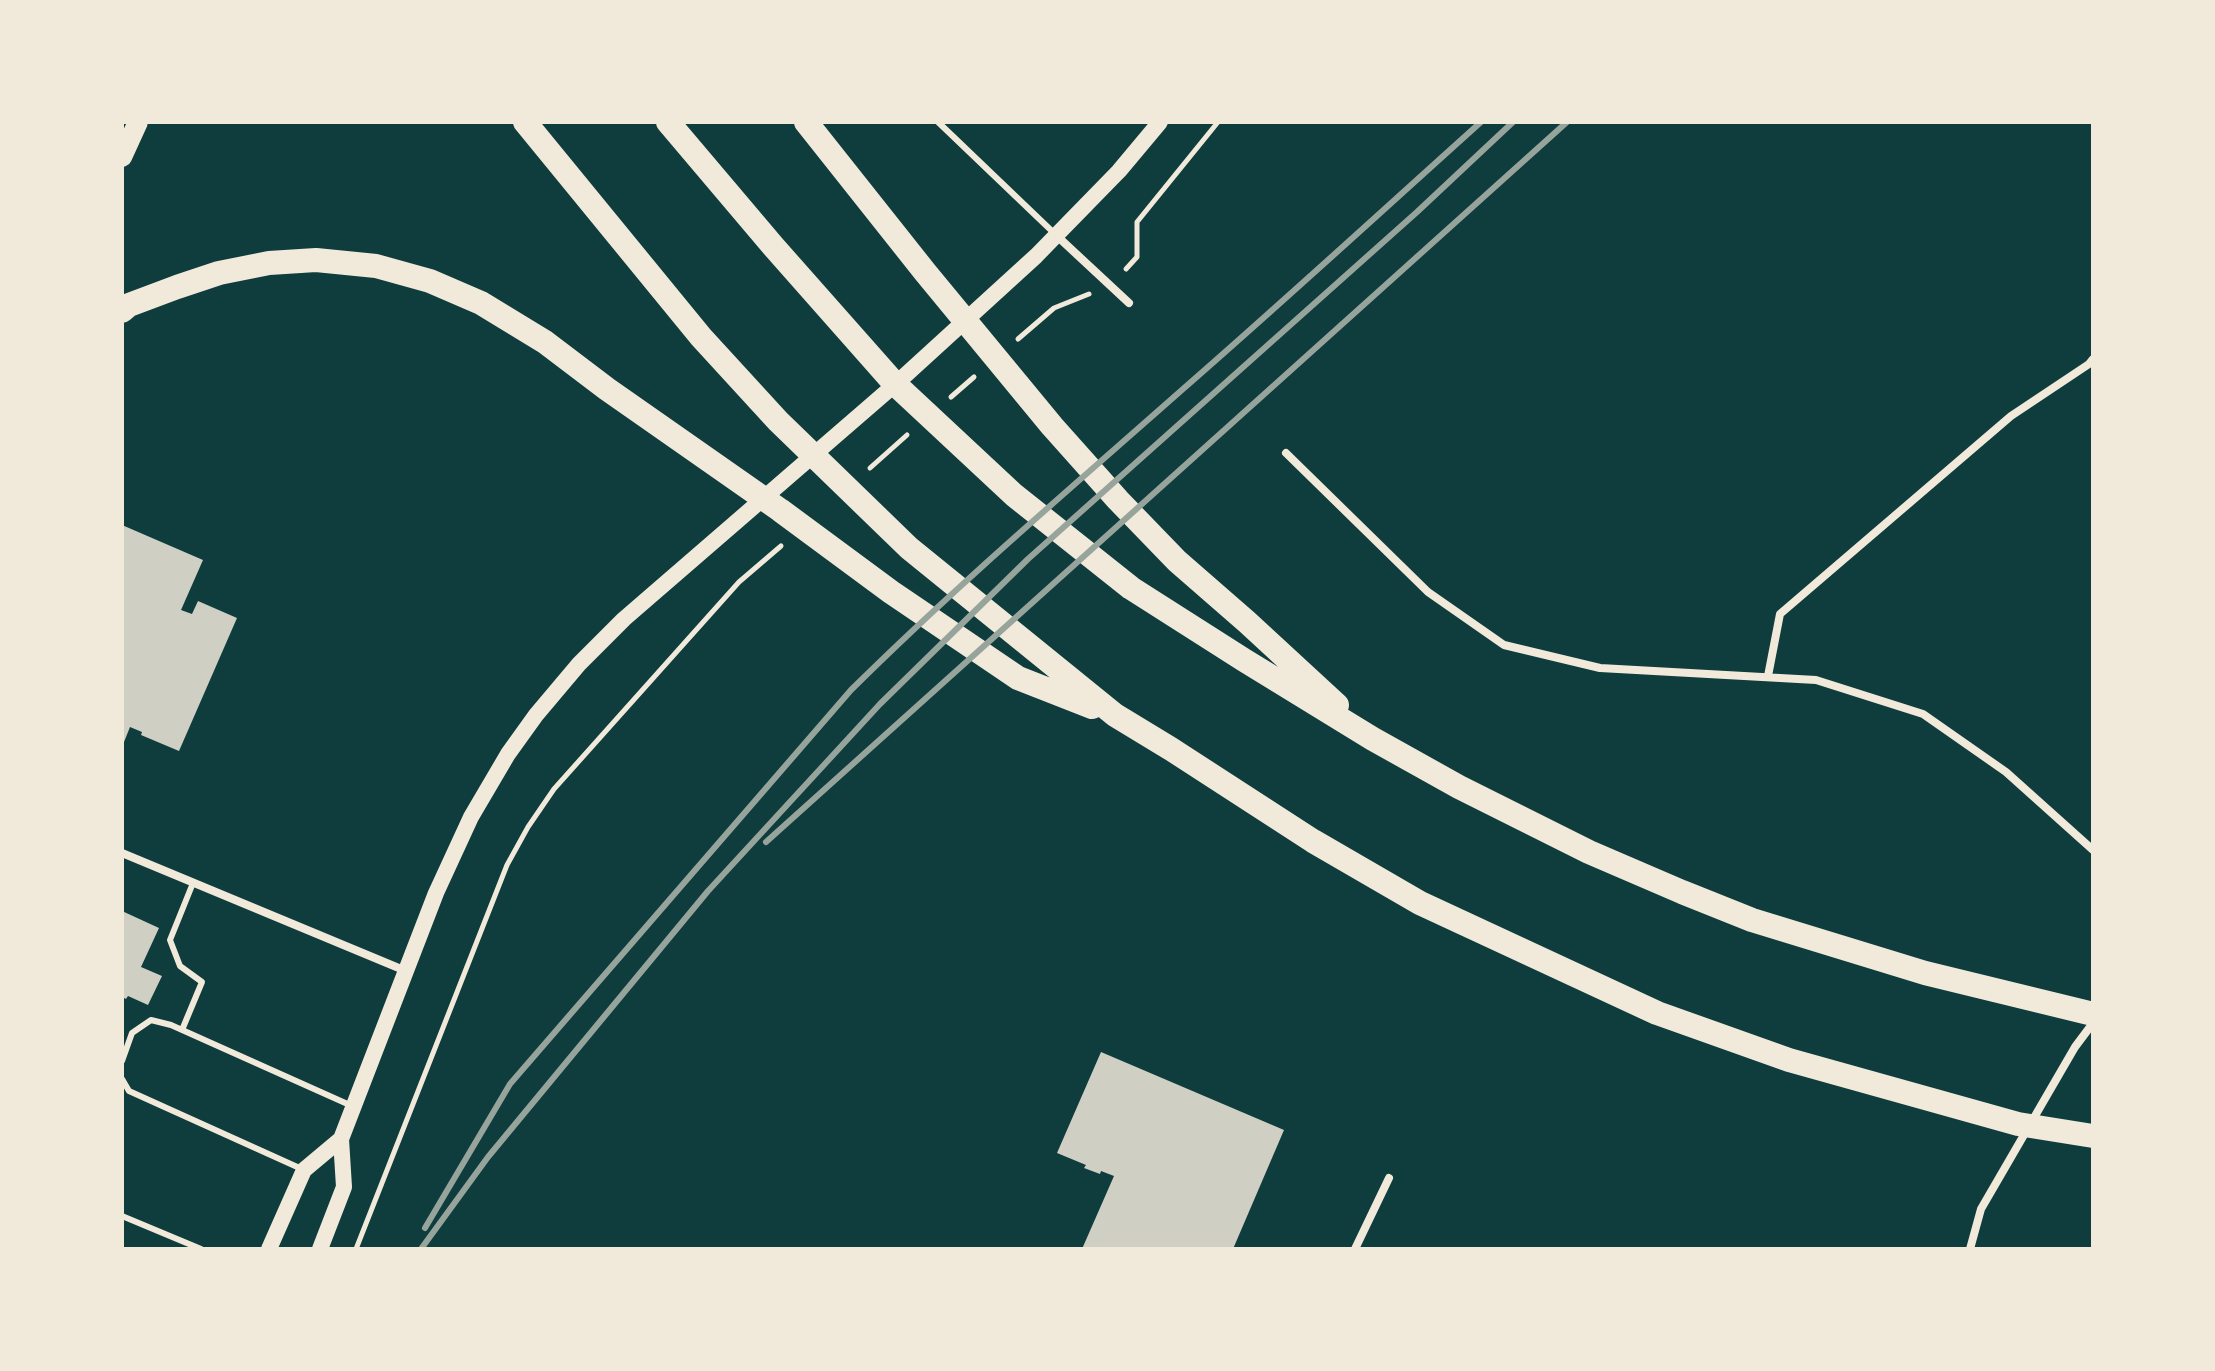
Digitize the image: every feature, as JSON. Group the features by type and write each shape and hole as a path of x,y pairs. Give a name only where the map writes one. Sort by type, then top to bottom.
{"highway":[{"path":"525,122 701,337 778,421 909,548 1115,715 1313,841 1420,903 1657,1013 1789,1060 2018,1124 2093,1136"},
{"path":"668,122 895,384 1014,495 1131,588 1244,660 1373,739 1459,787 1589,852 1682,892 1752,920 1925,973 2093,1014"},
{"path":"806,122 1052,426 1118,500 1177,561 1373,739"},
{"path":"122,311 129,305 191,282 269,263 316,260 376,266 430,281 481,303 545,342 891,592 1018,678 1115,715"}],"main road":[{"path":"122,157 138,122"},
{"path":"320,1249 344,1187 341,1139 353,1106 442,880 471,817 508,754 571,672 594,648 641,603 899,381 1057,236 1119,171 1160,122"},
{"path":"269,1249 304,1170 341,1139"}],"street":[{"path":"1057,236 1129,303"},
{"path":"1768,676 1780,614 2011,416 2092,363"},
{"path":"1286,453 1428,592 1504,645 1600,668 1816,680 1923,714 2006,772 2093,850"},
{"path":"122,853 406,971"},
{"path":"1970,1249 1981,1209 2075,1047 2093,1023"},
{"path":"1355,1249 1389,1178"}],"lane":[{"path":"938,122 1057,236"},
{"path":"182,1030 202,982 180,966 170,940 193,883"},
{"path":"122,1061 132,1033 151,1020 182,1030 353,1106"},
{"path":"122,1079 129,1091 304,1170"},
{"path":"122,1216 201,1249"}],"path":[{"path":"1008,348 1054,308 1111,286 1137,257 1137,222 1218,122"},
{"path":"949,398 984,368"},
{"path":"868,469 914,429"},
{"path":"356,1249 507,865 528,827 554,789 739,582 790,538"}],"building":[{"path":"122,525 203,560 181,610 192,614 198,601 237,618 179,751 130,727 122,747"},
{"path":"122,911 159,928 141,967 162,976 148,1005 128,996 126,999 122,997"},
{"path":"1101,1052 1284,1130 1233,1249 1082,1249 1114,1176 1084,1168 1086,1165 1057,1153"}],"railway":[{"path":"425,1228 510,1084 851,690 973,575 1481,122"},
{"path":"421,1249 488,1157 708,891 880,704 1028,559 1417,212 1513,122"},
{"path":"766,842 1567,122"}]}
